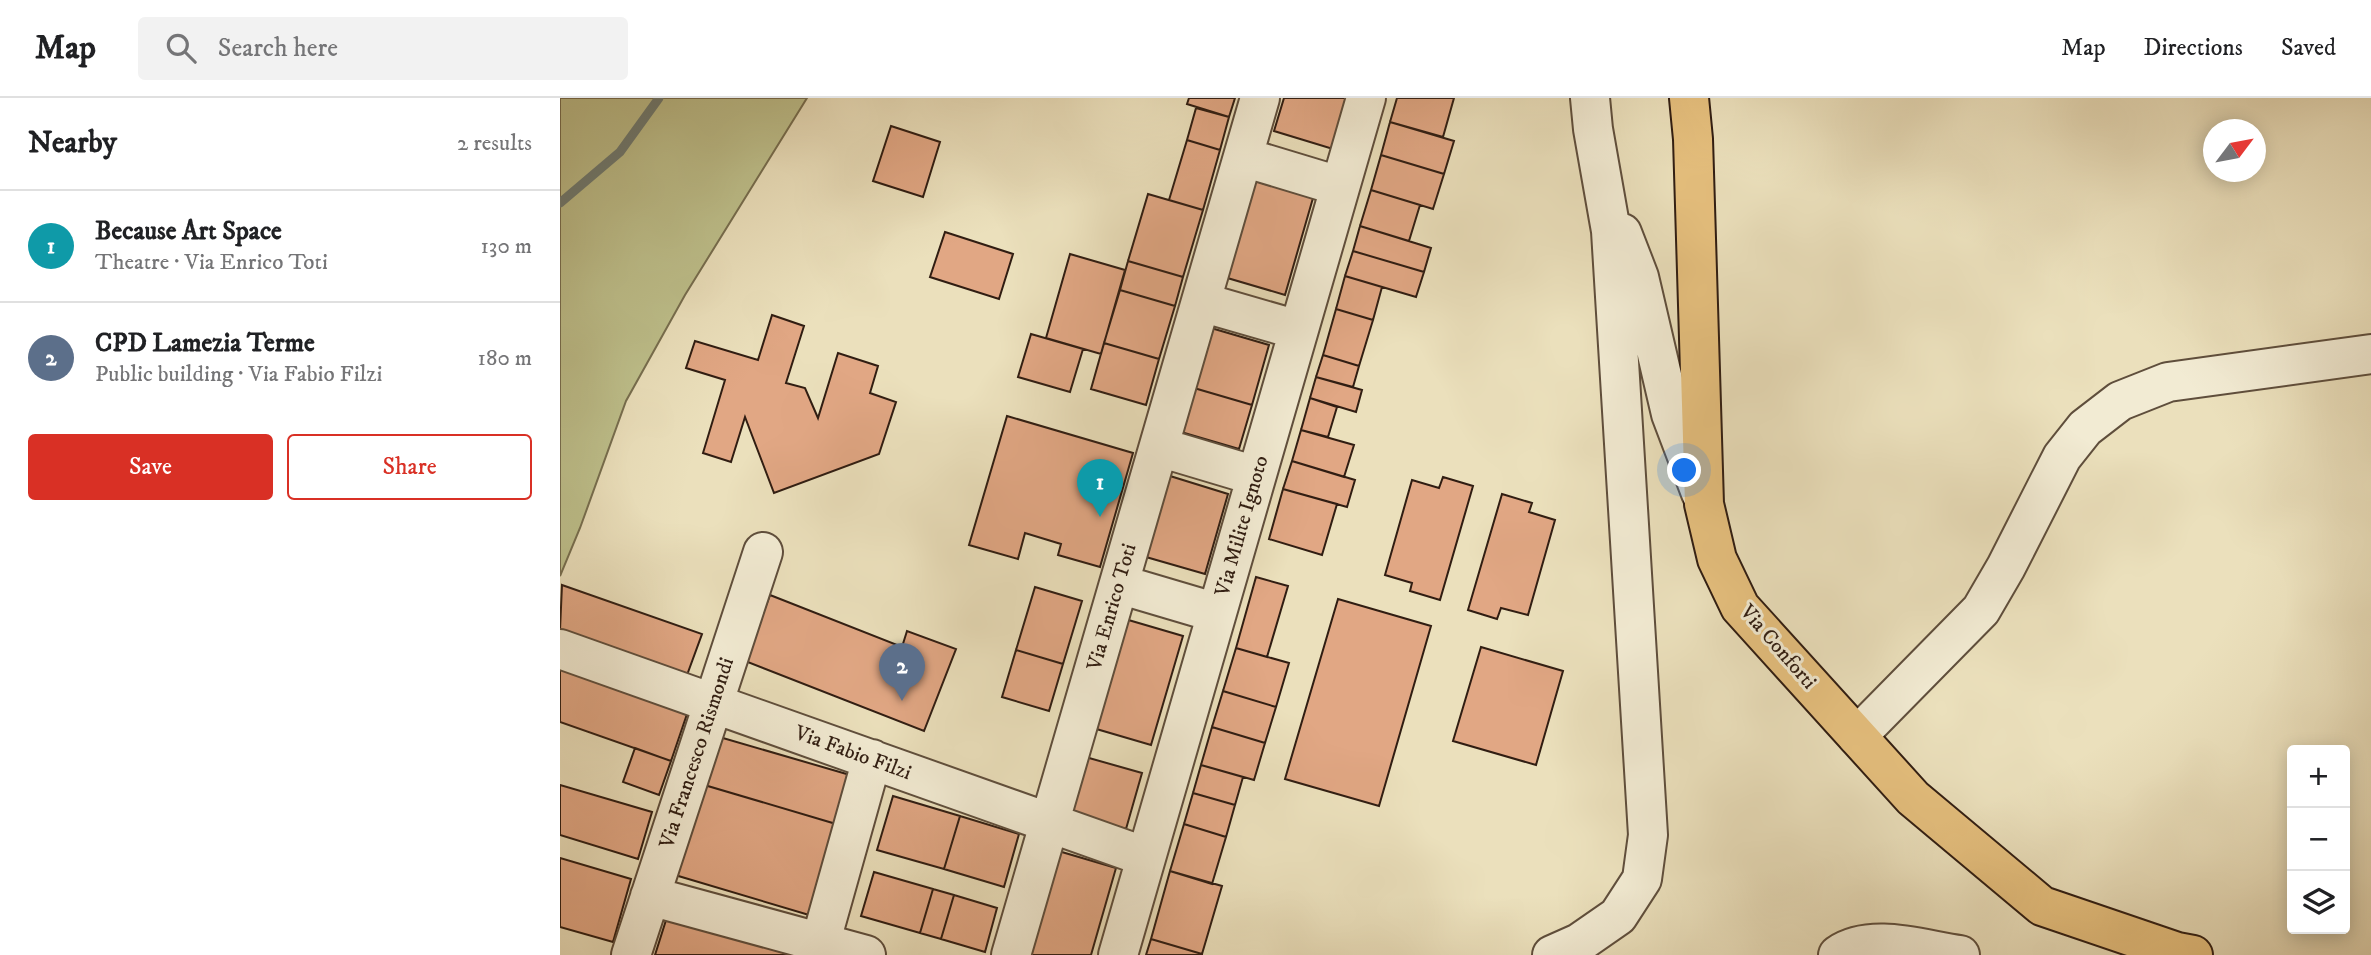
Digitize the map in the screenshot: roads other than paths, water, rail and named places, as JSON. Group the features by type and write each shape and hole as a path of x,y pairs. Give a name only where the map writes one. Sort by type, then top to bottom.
{"main road":[{"name":"Via Conforti","path":"1689,98 1693,139 1704,503 1717,559 1740,607 1913,798 2042,906 2124,945 2193,955"}],"street":[{"name":"Via Enrico Toti","path":"1011,955 1260,98"},
{"name":"Via Milite Ignoto","path":"1118,955 1366,98"},
{"path":"1552,955 1579,943 1618,916 1642,879 1648,835 1611,231 1590,98"},
{"path":"1243,157 1339,186"},
{"path":"1602,183 1639,277 1671,414 1704,503"},
{"path":"1201,302 1298,330"},
{"path":"1857,736 1981,610 2062,457 2085,428 2120,401 2168,382 2371,354"},
{"path":"1159,447 1256,476"},
{"name":"Via Francesco Rismondi","path":"631,955 762,552"},
{"path":"1119,584 1217,613"},
{"name":"Via Fabio Filzi","path":"560,649 1146,857"},
{"path":"819,949 872,759"},
{"path":"650,896 819,949 866,955"},
{"path":"1838,955 1850,947 1882,944 1960,955"}],"waterway":[{"path":"560,203 620,152 659,98"}],"place":[{"name":"Because Art Space","path":"1100,517"},
{"name":"CPD Lamezia Terme","path":"902,701"}]}
